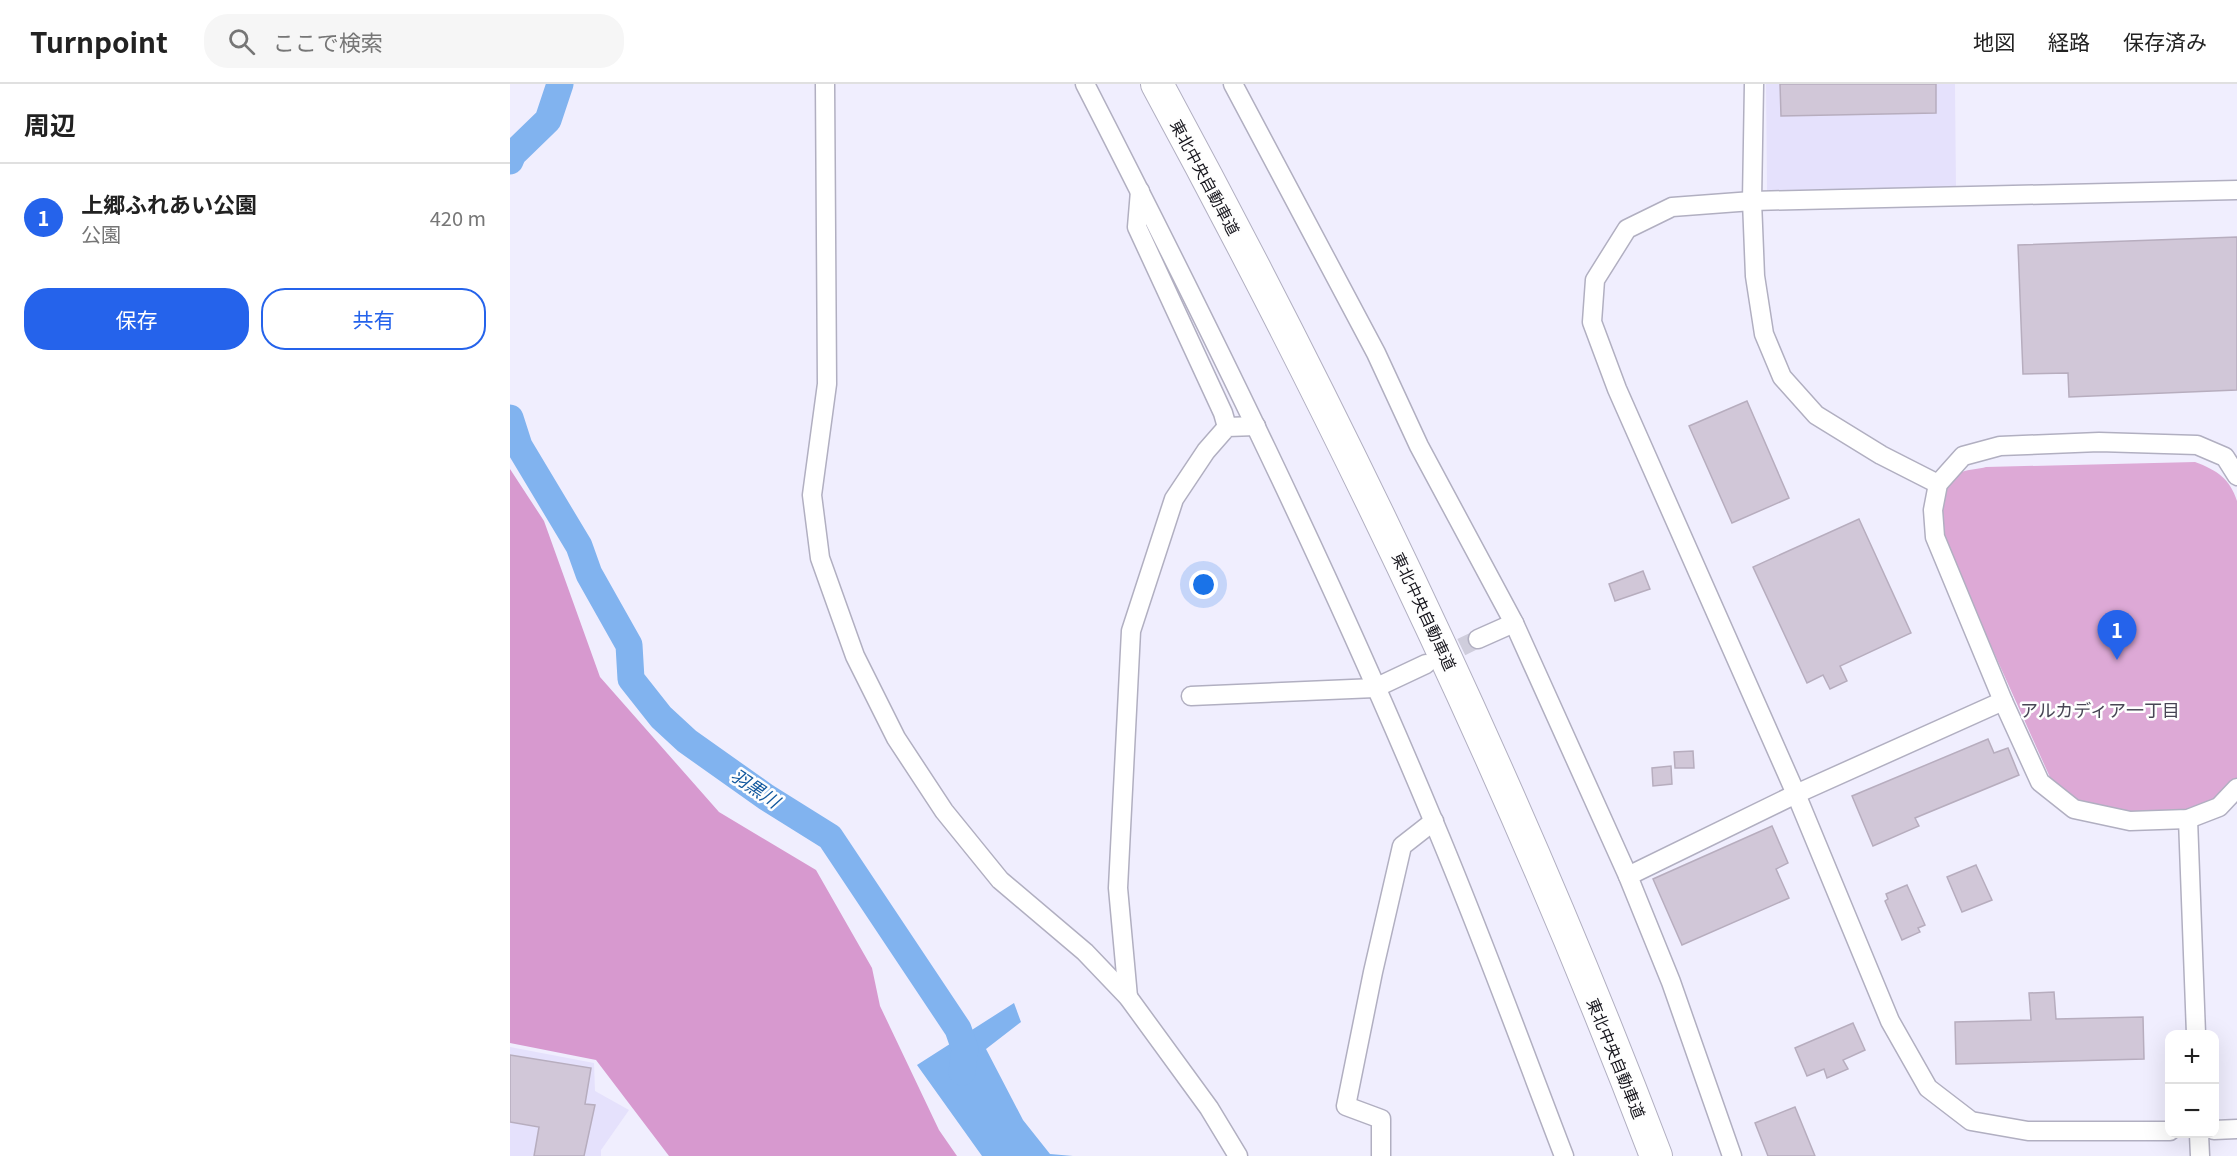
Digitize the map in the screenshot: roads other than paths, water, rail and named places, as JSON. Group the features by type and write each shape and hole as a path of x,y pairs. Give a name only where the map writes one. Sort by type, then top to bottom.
{"highway":[{"name":"東北中央自動車道","path":"1157,84 1219,200 1397,551 1539,867 1619,1059 1656,1156"},
{"name":"東北中央自動車道","path":"1174,84 1233,193 1403,526 1557,874 1671,1156"}],"street":[{"path":"825,84 827,384 812,495 819,558 855,656 896,738 944,811 1000,879 1085,952 1128,997 1209,1108 1238,1156"},
{"path":"1085,84 1256,426 1375,688 1434,821 1564,1156"},
{"path":"1233,84 1376,353 1419,446 1514,623 1628,876 1671,982 1732,1156"},
{"path":"1754,84 1752,201 1755,276 1764,334 1782,377 1816,415 1881,455 1938,484"},
{"path":"1140,190 1137,227 1223,413 1227,427"},
{"path":"2165,1131 2028,1131 1971,1121 1928,1088 1890,1022 1796,794 1617,389 1592,322 1595,280 1627,228 1672,207 1752,201 2237,190"},
{"path":"1128,997 1118,888 1131,631 1174,499 1206,451 1227,427 1256,426"},
{"path":"2237,476 2224,457 2197,446 2099,442 2000,446 1963,456 1938,484 1933,510 1935,537 2003,701 2040,782 2074,809 2130,821 2188,819 2218,807 2237,788"},
{"path":"1478,639 1514,623"},
{"path":"1191,696 1375,688 1426,664"},
{"path":"1628,876 1796,794 2003,701"},
{"path":"2188,819 2196,1030"},
{"path":"1381,1156 1381,1119 1346,1106 1373,972 1402,846 1434,821"},
{"path":"2219,1130 2237,1129"},
{"path":"2199,1138 2199,1156"}],"water":[{"path":"1014,1003 1021,1022 986,1049 1023,1120 1050,1154 1073,1156 982,1156 917,1065"}],"waterway":[{"name":"羽黒川","path":"510,161 513,154 548,120 560,84"},
{"name":"羽黒川","path":"510,418 519,446 579,546 589,574 629,645 631,679 661,717 687,741 766,797 830,837 958,1029 965,1049 962,1072"}],"tunnel":[{"path":"1437,659 1478,639"}],"place":[{"name":"上郷ふれあい公園","path":"2117,660"}],"district":[{"name":"アルカディア一丁目","path":"2100,709"}]}
